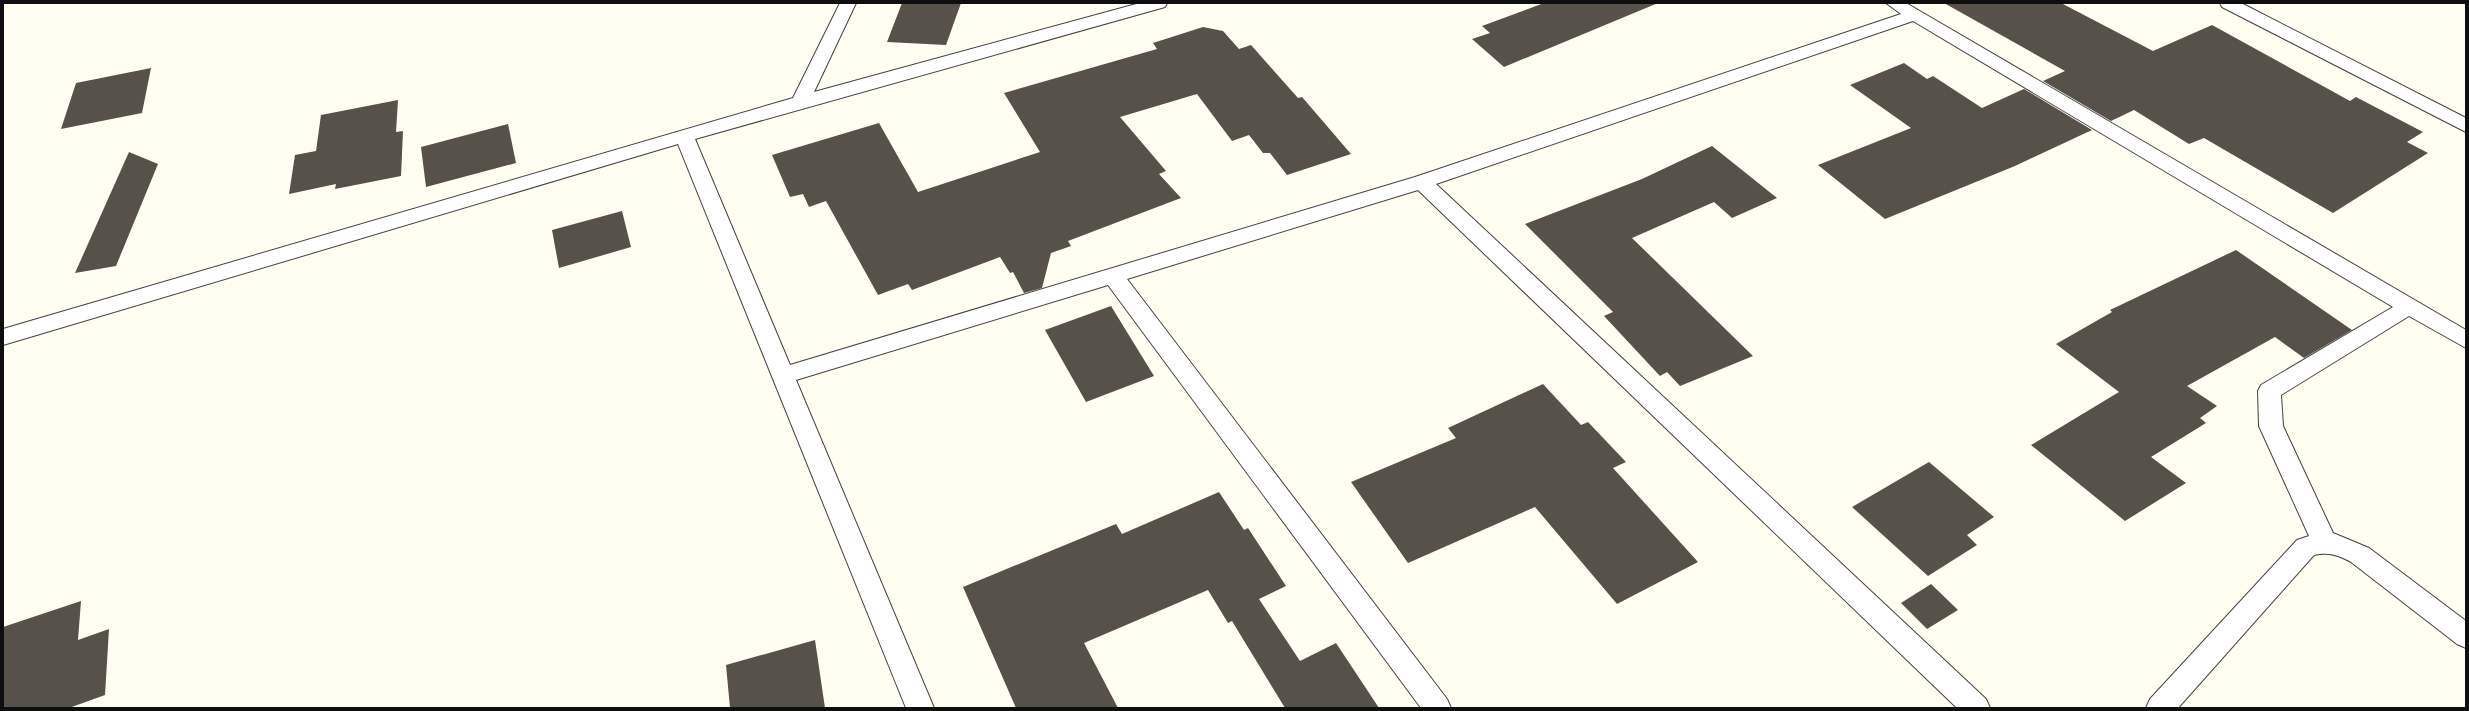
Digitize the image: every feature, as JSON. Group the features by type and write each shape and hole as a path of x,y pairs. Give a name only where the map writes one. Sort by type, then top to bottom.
{"street":[{"path":"800,102 848,3"},
{"path":"3,337 800,102 1159,3"},
{"path":"1894,3 2466,340"},
{"path":"2228,3 2466,126"},
{"path":"785,375 1422,182 1915,15"},
{"path":"685,136 785,375 920,708"},
{"path":"1422,182 1976,708"},
{"path":"1113,276 1437,708"},
{"path":"2324,541 2271,426 2269,391 2410,306"},
{"path":"2160,708 2306,547 2324,541 2343,546 2360,555 2466,636"}],"building":[{"path":"902,3 961,3 946,45 887,42"},
{"path":"1544,3 1658,3 1504,67 1472,39 1490,33 1482,26"},
{"path":"1944,3 2061,3 2153,51 2212,25 2350,101 2356,97 2423,132 2407,142 2428,153 2333,213 2204,138 2189,144 2134,110 2111,121 2043,81 2065,71"},
{"path":"1203,27 1223,31 1239,49 1251,45 1298,98 1302,97 1351,154 1287,175 1270,153 1263,153 1249,135 1232,141 1197,94 1120,117 1166,171 1159,174 1181,198 1068,241 1071,246 1051,253 1042,288 1024,293 1013,272 1010,273 1000,257 912,290 908,284 878,295 826,201 809,207 803,194 790,197 772,155 879,123 918,192 1040,152 1004,93 1157,49 1153,43"},
{"path":"1904,63 1927,79 1933,76 1982,108 2024,89 2092,130 2015,166 1885,219 1818,165 1911,128 1850,85"},
{"path":"151,68 142,113 61,129 76,83"},
{"path":"398,100 396,132 403,131 401,176 335,189 336,184 289,194 295,155 316,151 321,115"},
{"path":"508,124 516,163 426,187 421,147"},
{"path":"1712,146 1777,198 1732,218 1714,202 1632,238 1753,356 1680,386 1667,372 1660,376 1604,316 1613,312 1525,224 1642,179"},
{"path":"129,152 158,164 116,266 75,273"},
{"path":"622,211 631,247 559,268 552,230"},
{"path":"2236,250 2352,330 2304,358 2275,337 2187,386 2217,406 2200,418 2206,423 2151,457 2186,483 2125,521 2031,445 2119,392 2056,344 2112,312 2110,310"},
{"path":"1111,306 1154,376 1086,402 1045,330"},
{"path":"1543,384 1581,425 1588,422 1626,462 1613,468 1698,562 1617,604 1535,507 1408,563 1351,482 1456,438 1448,428"},
{"path":"1929,462 1994,517 1967,535 1977,545 1928,576 1852,507"},
{"path":"1219,492 1244,530 1248,528 1286,586 1259,599 1300,661 1336,643 1379,708 1285,708 1232,621 1228,623 1208,590 1084,643 1118,708 1016,708 963,587 1116,524 1122,534"},
{"path":"1931,584 1958,610 1927,629 1901,603"},
{"path":"81,601 78,640 109,629 105,695 69,708 3,708 3,627"},
{"path":"815,640 825,708 730,708 726,665"}]}
